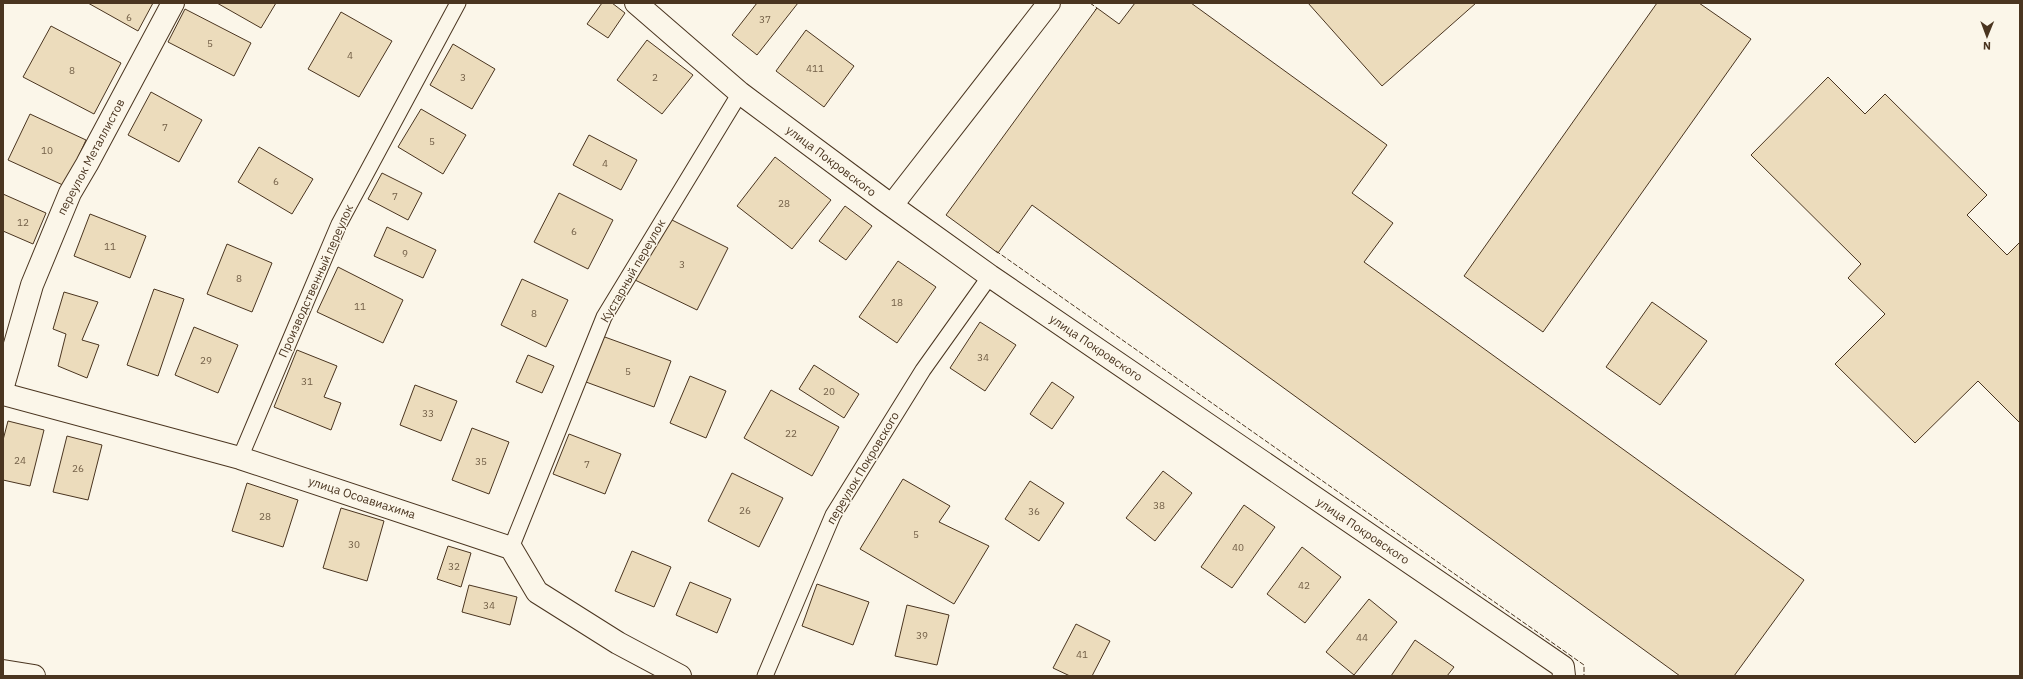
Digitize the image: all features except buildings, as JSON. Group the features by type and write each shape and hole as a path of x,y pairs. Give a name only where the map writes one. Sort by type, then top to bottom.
{"street":[{"name":"переулок Металлистов","path":"3,386 32,285 70,193 173,3"},
{"name":"улица Покровского","path":"636,3 740,93 892,205 990,276 1563,667 1564,676"},
{"path":"892,205 1049,3"},
{"name":"улица Осоавиахима","path":"3,394 240,458 512,548"},
{"path":"512,548 538,592 618,643 680,676"},
{"path":"3,671 34,676"}],"lane":[{"name":"Производственный переулок","path":"240,458 339,224 458,3"},
{"name":"Кустарный переулок","path":"512,548 604,317 740,93"},
{"name":"переулок Покровского","path":"765,676 833,516 923,370 990,276"}],"fence":[{"path":"1090,3 1097,8 1095,10"},
{"path":"996,251 1584,665 1584,676"}]}
